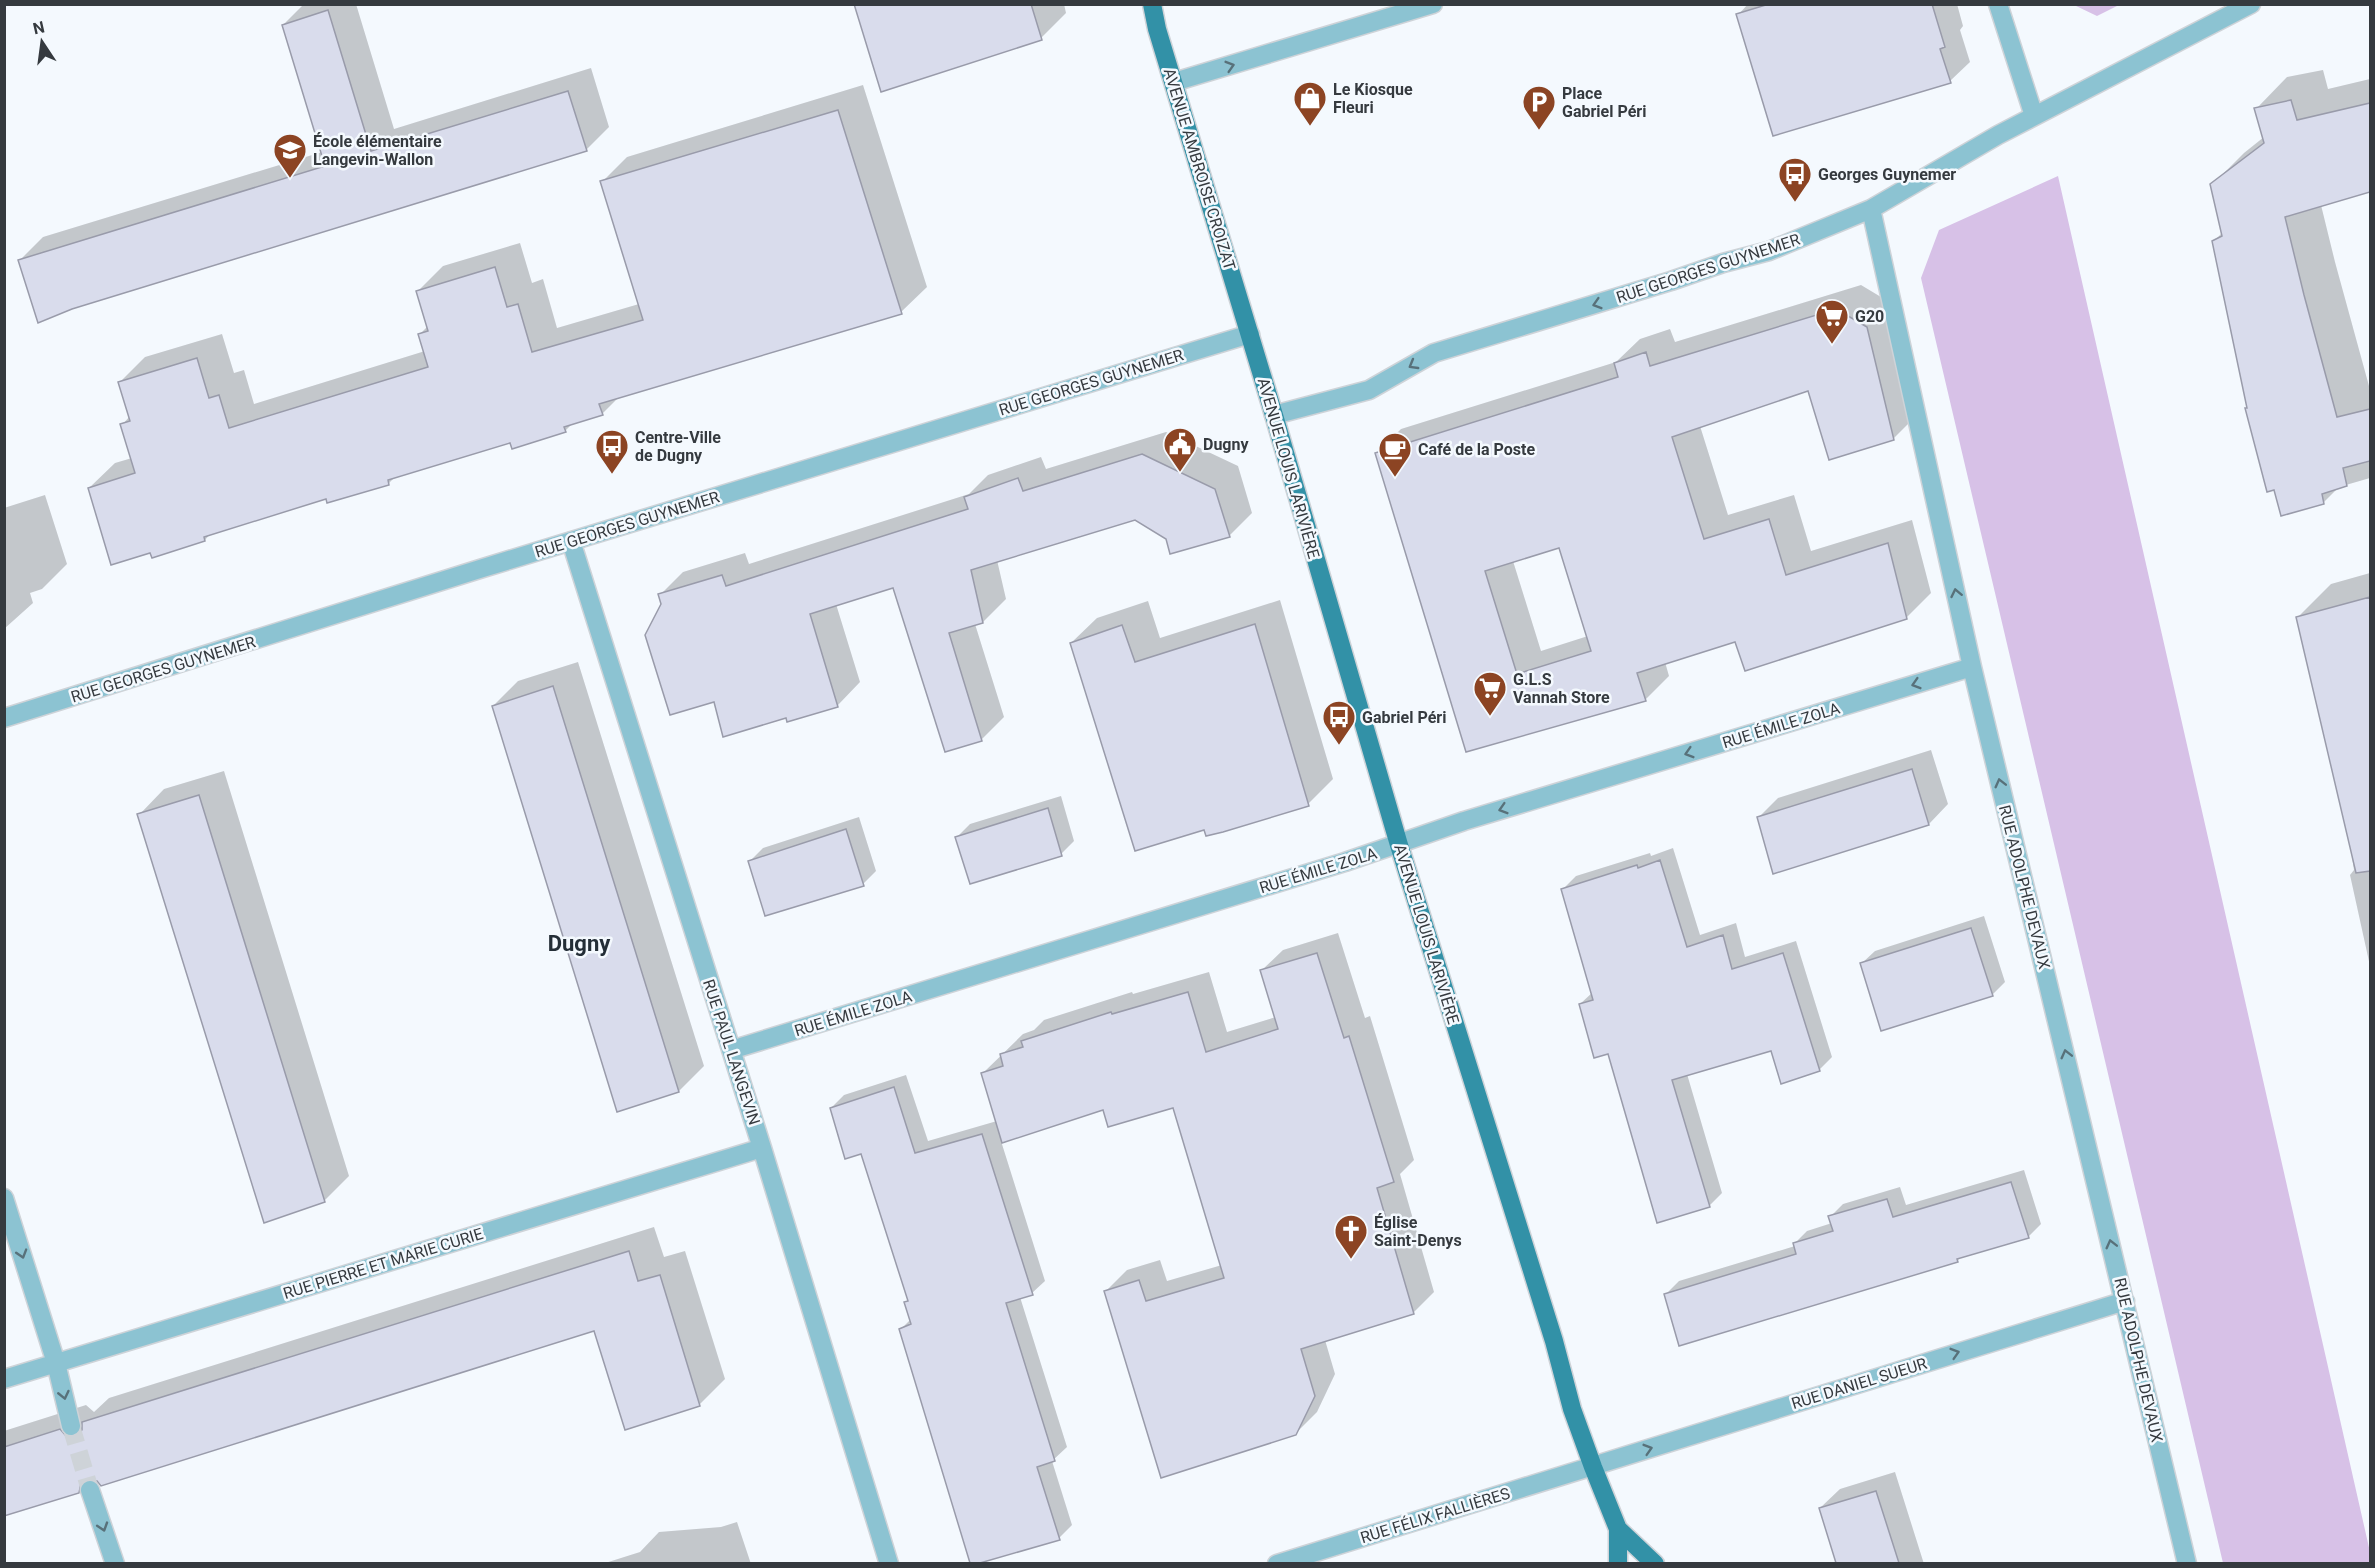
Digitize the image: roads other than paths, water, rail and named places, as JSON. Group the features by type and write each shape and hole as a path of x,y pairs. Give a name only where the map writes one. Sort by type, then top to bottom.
{"main road":[{"name":"AVENUE AMBROISE CROIZAT","path":"1152,4 1250,334"},
{"name":"AVENUE LOUIS LARIVIÈRE","path":"1250,334 1399,845 1554,1341 1572,1409 1618,1529 1618,1563"},
{"name":"AVENUE LOUIS LARIVIÈRE","path":"1618,1529 1655,1563"}],"street":[{"path":"1174,82 1433,4"},
{"path":"1998,4 2034,116"},
{"name":"RUE GEORGES GUYNEMER","path":"1274,415 1369,390 1434,353 1768,251 1870,209 1955,158 2251,4"},
{"name":"RUE ADOLPHE DEVAUX","path":"1870,209 1972,667 2187,1563"},
{"name":"RUE GEORGES GUYNEMER","path":"4,718 1250,334"},
{"name":"RUE PAUL LANGEVIN","path":"571,542 762,1148 889,1563"},
{"name":"RUE ÉMILE ZOLA","path":"731,1050 1399,845 1464,821 1972,667"},
{"name":"RUE PIERRE ET MARIE CURIE","path":"4,1379 762,1148"},
{"path":"4,1198 56,1363 71,1426"},
{"name":"RUE DANIEL SUEUR","path":"1593,1467 2125,1301"},
{"name":"RUE FÉLIX FALLIÈRES","path":"1277,1563 1593,1467"},
{"path":"90,1490 115,1563"}],"tunnel":[{"path":"71,1426 90,1490"}],"place":[{"name":"Le Kiosque Fleuri","path":"1310,127"},
{"name":"Place Gabriel Péri","path":"1539,131"},
{"name":"École élémentaire Langevin-Wallon","path":"290,179"},
{"name":"Georges Guynemer","path":"1795,203"},
{"name":"G20","path":"1832,345"},
{"name":"Dugny","path":"1180,473"},
{"name":"Centre-Ville de Dugny","path":"612,475"},
{"name":"Café de la Poste","path":"1395,478"},
{"name":"G.L.S Vannah Store","path":"1490,717"},
{"name":"Gabriel Péri","path":"1339,746"},
{"name":"Église Saint-Denys","path":"1351,1260"}],"district":[{"name":"Dugny","path":"579,943"}]}
